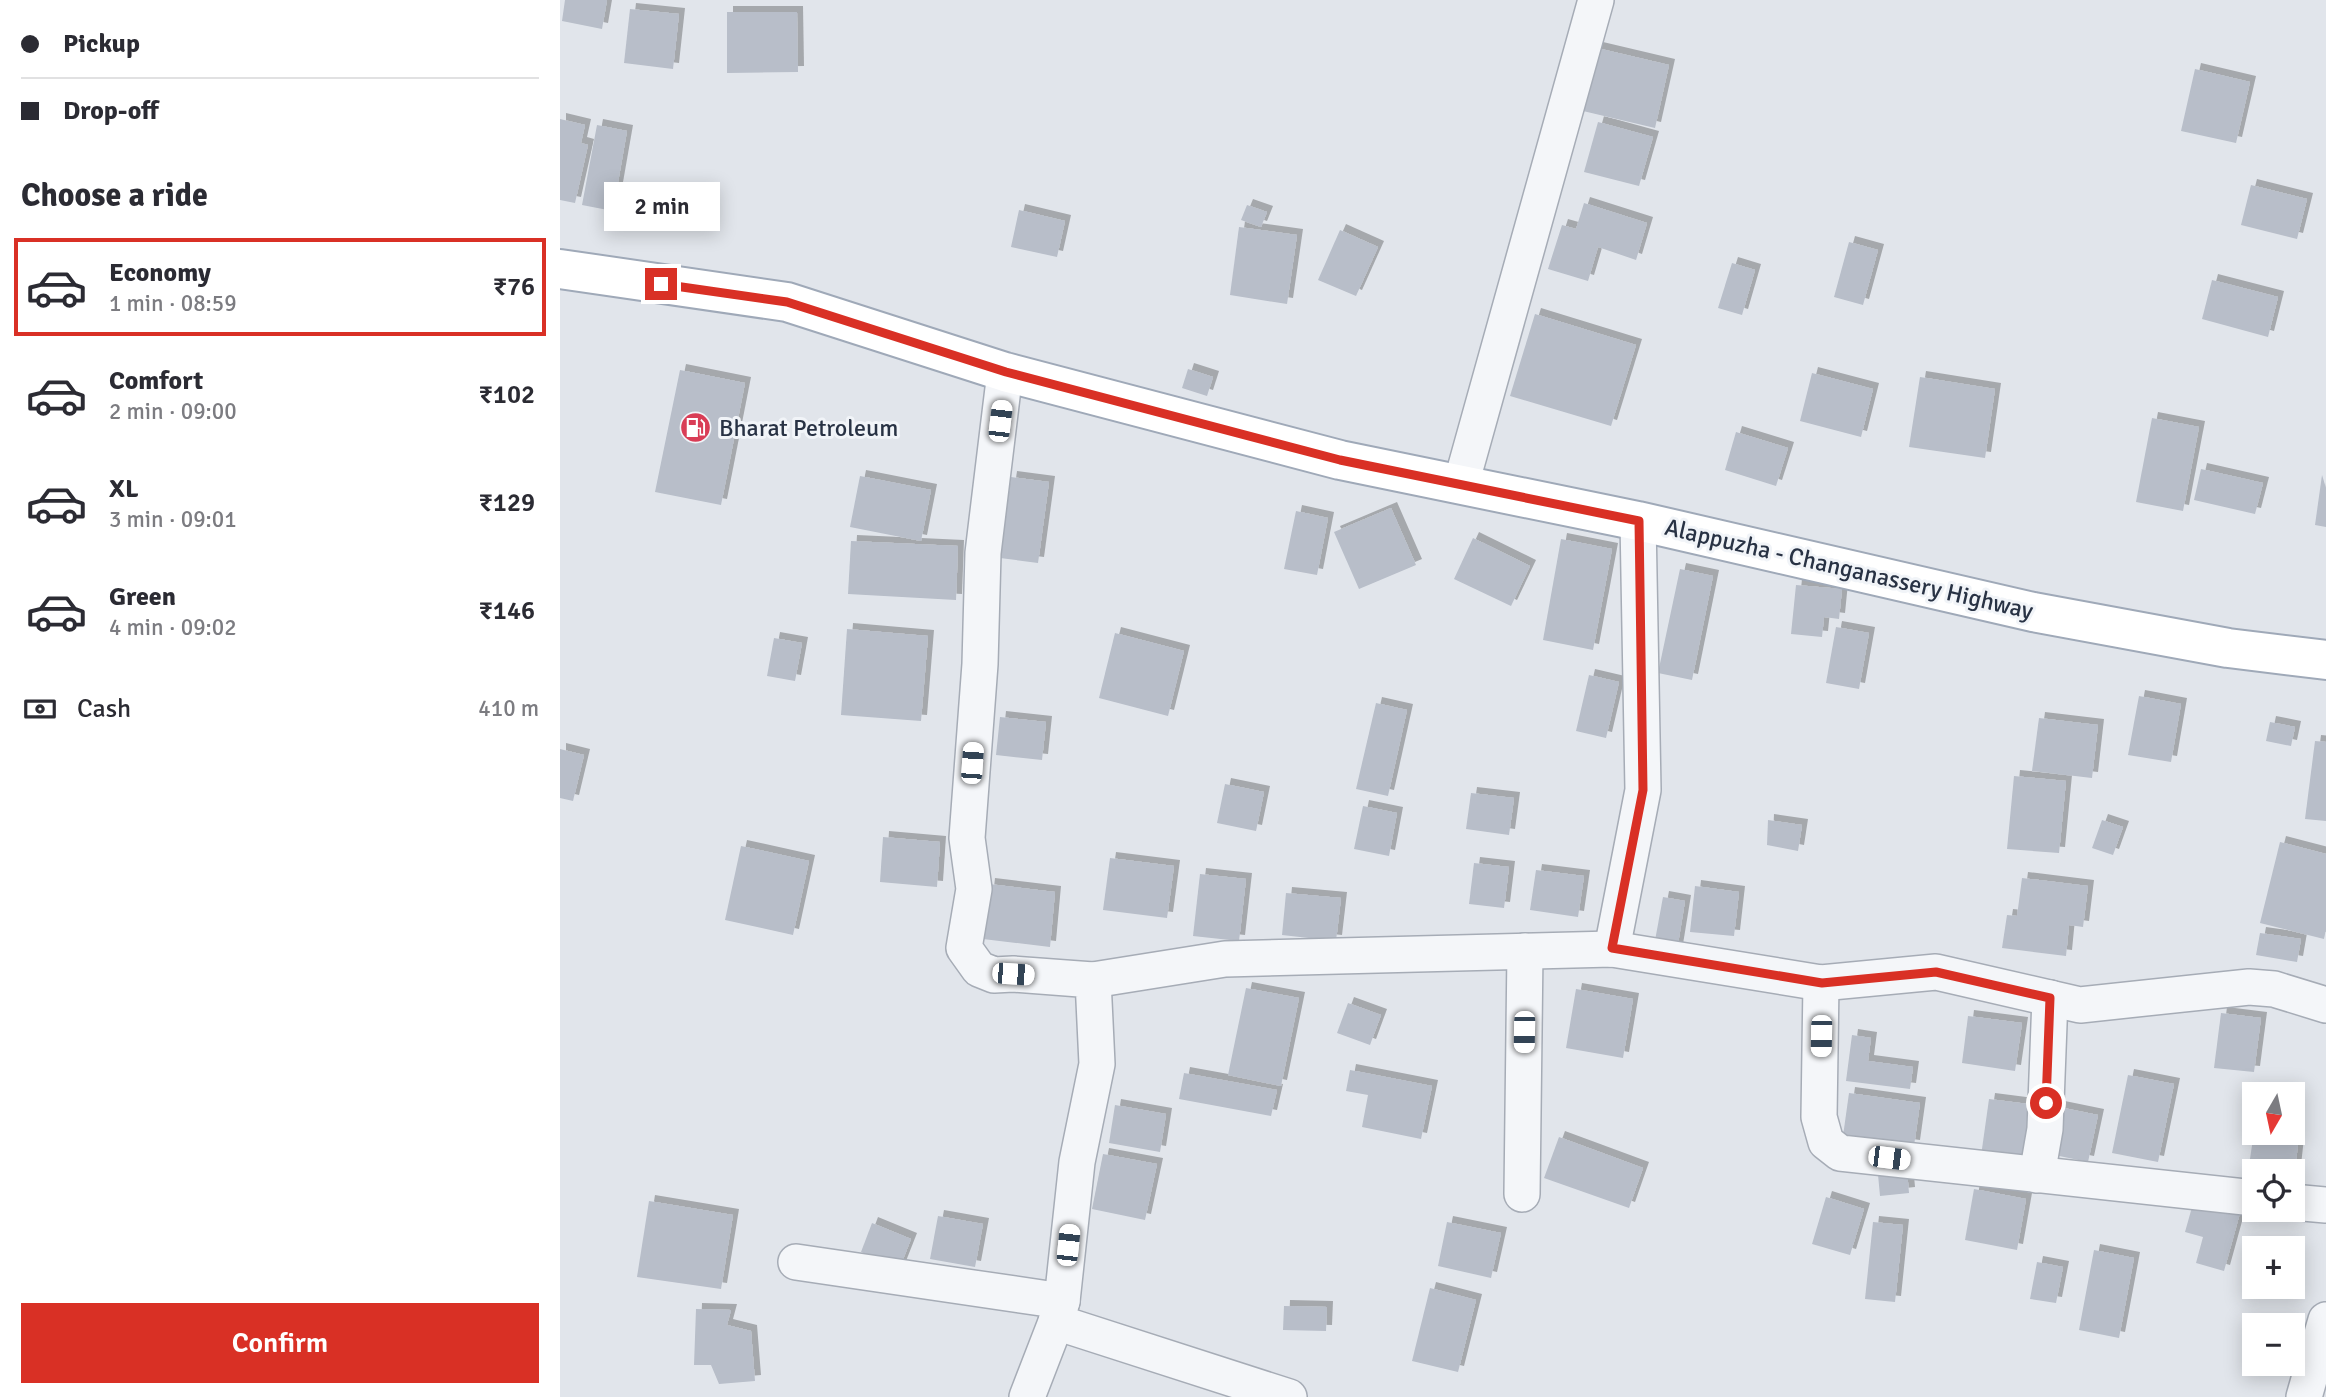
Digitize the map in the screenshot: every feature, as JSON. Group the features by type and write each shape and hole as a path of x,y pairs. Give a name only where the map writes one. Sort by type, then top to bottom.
{"main road":[{"name":"Alappuzha - Changanassery Highway","path":"560,269 787,302 1006,372 1340,460 1639,521 2033,612 2228,648 2326,660"}],"street":[{"path":"1461,484 1596,0"},
{"path":"1006,372 983,553 980,664 967,838 974,889 964,948 979,969 994,975 1093,979 1225,959 1612,948 1822,983 1936,972 2080,1005 2249,987 2274,989 2326,1005"},
{"path":"1612,948 1643,790 1639,521"},
{"path":"1522,1194 1525,951"},
{"path":"1027,1397 1059,1312 1077,1162 1097,1064 1093,979"},
{"path":"1822,983 1819,1117 1826,1142 1840,1153 2242,1197"},
{"path":"2037,1175 2045,1129 2050,998"},
{"path":"2305,1203 2326,1205"},
{"path":"796,1262 1059,1312 1289,1397"},
{"path":"2304,1397 2326,1320"}],"building":[{"path":"565,0 607,0 602,29 562,21"},
{"path":"630,9 679,14 673,69 624,63"},
{"path":"727,12 797,12 798,72 727,73"},
{"path":"1597,48 1669,65 1655,128 1583,111"},
{"path":"2195,69 2250,82 2236,143 2181,131"},
{"path":"560,119 585,125 581,143 588,145 575,203 560,200"},
{"path":"1598,122 1653,137 1639,186 1584,172"},
{"path":"597,125 627,131 613,211 582,205"},
{"path":"2251,185 2307,199 2297,239 2241,225"},
{"path":"1584,203 1647,223 1636,260 1598,247 1588,281 1548,269 1562,225 1576,229"},
{"path":"1247,205 1267,212 1261,227 1241,220"},
{"path":"1019,210 1065,221 1057,257 1011,247"},
{"path":"1239,227 1297,235 1287,304 1230,295"},
{"path":"1340,230 1378,247 1356,296 1318,280"},
{"path":"1849,242 1878,250 1863,305 1834,297"},
{"path":"1732,263 1755,270 1742,315 1718,308"},
{"path":"2212,280 2278,297 2268,337 2202,319"},
{"path":"1535,314 1636,345 1611,426 1510,396"},
{"path":"1188,369 1213,377 1207,396 1182,388"},
{"path":"680,370 745,383 721,505 655,492"},
{"path":"1812,373 1873,389 1861,437 1800,421"},
{"path":"1920,377 1995,389 1985,458 1909,447"},
{"path":"2152,418 2199,427 2183,511 2136,502"},
{"path":"1736,432 1788,448 1776,486 1725,470"},
{"path":"2201,469 2263,483 2255,514 2194,500"},
{"path":"2322,475 2326,488 2326,527 2315,525"},
{"path":"860,476 931,490 921,541 850,527"},
{"path":"1011,477 1049,482 1038,563 1000,558"},
{"path":"1391,508 1416,565 1359,589 1334,532"},
{"path":"1296,511 1328,518 1317,575 1284,569"},
{"path":"1473,538 1530,566 1511,606 1454,579"},
{"path":"1561,539 1612,549 1593,650 1543,640"},
{"path":"851,541 958,546 956,600 848,594"},
{"path":"1680,569 1713,576 1692,680 1658,673"},
{"path":"1796,585 1842,589 1839,619 1824,617 1822,637 1791,634"},
{"path":"1836,627 1869,633 1859,689 1826,683"},
{"path":"847,629 928,636 921,721 841,715"},
{"path":"1115,633 1184,651 1168,716 1099,698"},
{"path":"774,638 802,643 795,681 767,676"},
{"path":"1589,675 1619,682 1606,738 1576,731"},
{"path":"2139,696 2181,704 2171,762 2128,755"},
{"path":"1376,703 1407,710 1388,796 1356,789"},
{"path":"1000,717 1046,722 1042,760 996,755"},
{"path":"2039,718 2098,725 2092,778 2032,771"},
{"path":"2270,722 2295,727 2291,746 2266,741"},
{"path":"2315,741 2326,742 2326,821 2305,819"},
{"path":"560,749 584,755 573,801 560,798"},
{"path":"2014,776 2066,781 2059,853 2007,849"},
{"path":"1225,784 1264,792 1256,831 1217,823"},
{"path":"1471,793 1514,798 1509,835 1466,829"},
{"path":"1363,806 1397,813 1389,856 1354,849"},
{"path":"1768,820 1802,825 1798,851 1767,845"},
{"path":"2102,820 2123,827 2113,855 2092,848"},
{"path":"883,837 940,842 937,887 880,882"},
{"path":"2280,842 2326,854 2324,939 2260,923"},
{"path":"741,846 809,861 793,935 725,920"},
{"path":"1110,858 1174,866 1167,918 1103,910"},
{"path":"1474,863 1509,867 1504,908 1469,904"},
{"path":"1536,870 1584,876 1578,917 1530,910"},
{"path":"1200,874 1246,879 1239,941 1193,936"},
{"path":"2022,878 2088,886 2083,927 2069,925 2066,956 2002,948 2007,915 2017,916"},
{"path":"989,884 1055,892 1050,947 983,939"},
{"path":"1695,886 1739,892 1734,936 1690,932"},
{"path":"1286,893 1341,898 1336,941 1282,935"},
{"path":"1663,897 1685,901 1677,950 1654,946"},
{"path":"2260,933 2301,939 2297,962 2256,955"},
{"path":"1246,988 1299,998 1281,1086 1228,1075"},
{"path":"1576,989 1633,999 1623,1058 1566,1048"},
{"path":"1348,1003 1381,1015 1370,1045 1337,1033"},
{"path":"2221,1013 2261,1018 2254,1072 2214,1068"},
{"path":"1968,1016 2022,1023 2015,1071 1962,1063"},
{"path":"1852,1035 1871,1038 1868,1061 1913,1067 1910,1089 1846,1081"},
{"path":"1350,1070 1432,1086 1421,1139 1362,1127 1368,1095 1346,1091"},
{"path":"1184,1073 1277,1090 1271,1116 1179,1099"},
{"path":"2128,1075 2174,1084 2158,1162 2112,1153"},
{"path":"1849,1093 1920,1103 1914,1146 1843,1136"},
{"path":"1989,1099 2044,1106 2036,1163 1981,1156"},
{"path":"1115,1105 1166,1114 1160,1152 1109,1143"},
{"path":"2054,1106 2098,1115 2088,1162 2045,1153"},
{"path":"1559,1137 1643,1168 1629,1208 1544,1178"},
{"path":"2252,1145 2298,1145 2296,1159 2250,1159"},
{"path":"1103,1154 1157,1164 1145,1220 1092,1209"},
{"path":"1906,1161 1909,1193 1880,1196 1877,1164"},
{"path":"1974,1189 2026,1199 2017,1250 1965,1240"},
{"path":"1826,1197 1864,1209 1850,1255 1812,1244"},
{"path":"2194,1200 2240,1213 2224,1271 2196,1263 2203,1237 2185,1232"},
{"path":"649,1201 733,1215 721,1289 637,1277"},
{"path":"938,1216 983,1224 975,1267 930,1259"},
{"path":"1447,1222 1501,1233 1491,1278 1438,1266"},
{"path":"1873,1222 1903,1225 1895,1302 1865,1299"},
{"path":"872,1223 911,1239 900,1267 861,1252"},
{"path":"2094,1250 2134,1258 2119,1338 2079,1330"},
{"path":"2037,1262 2063,1267 2056,1303 2030,1299"},
{"path":"1430,1288 1476,1300 1458,1372 1412,1361"},
{"path":"1284,1306 1327,1307 1326,1331 1283,1330"},
{"path":"696,1309 731,1310 727,1325 751,1331 755,1381 719,1384 711,1365 694,1365"}],"place":[{"name":"Bharat Petroleum","path":"696,428"}],"route":[{"path":"661,284 787,302 1006,372 1340,460 1639,521 1643,790 1612,948 1822,983 1936,972 2050,998 2046,1103"}]}
